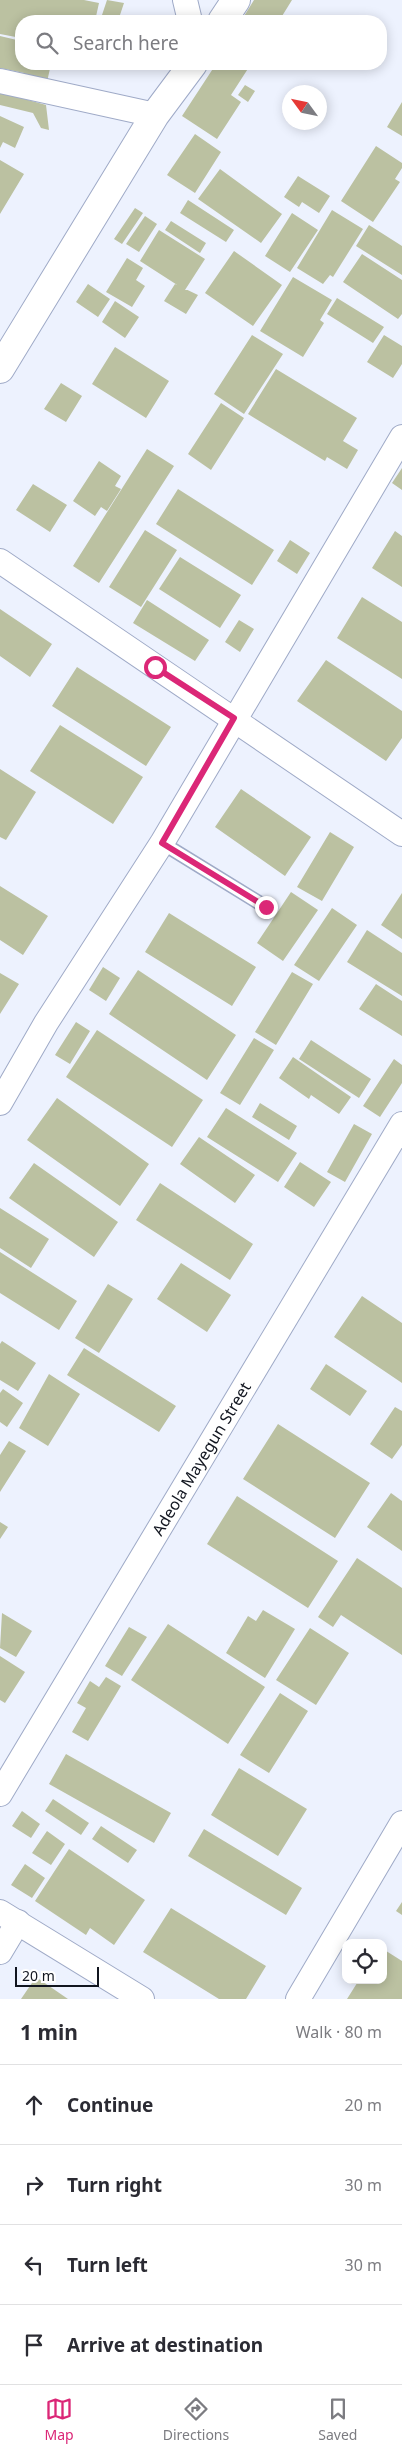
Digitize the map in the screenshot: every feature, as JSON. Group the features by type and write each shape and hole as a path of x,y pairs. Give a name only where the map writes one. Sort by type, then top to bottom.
{"street":[{"path":"185,0 189,15"},
{"path":"226,15 236,0"},
{"path":"0,369 155,115 189,70"},
{"path":"0,81 155,115"},
{"path":"0,1103 46,1023 162,843 234,718 402,437"},
{"path":"0,561 155,667 234,718 402,834"},
{"name":"Adeola Mayegun Street","path":"0,1794 402,1124"},
{"path":"298,1999 402,1823"},
{"path":"0,1952 9,1917 142,1999"}],"lane":[{"path":"162,843 266,907"}],"building":[{"path":"0,0 84,0 99,3 96,15 15,15 15,37 0,34"},
{"path":"107,0 124,3 120,15 102,15"},
{"path":"254,0 292,0 283,15 245,15"},
{"path":"0,36 15,40 15,70 50,70 47,82 23,77 24,73 0,68"},
{"path":"212,70 247,70 231,95 241,102 217,139 182,116"},
{"path":"245,85 255,91 248,102 238,95"},
{"path":"0,92 46,105 49,130 41,128 33,113 0,105"},
{"path":"402,102 402,136 387,127"},
{"path":"0,116 24,127 15,148 3,142 0,148"},
{"path":"195,134 221,152 195,193 167,175"},
{"path":"376,146 402,163 402,168 395,179 400,182 373,222 341,201"},
{"path":"0,160 24,174 0,214"},
{"path":"220,169 282,214 261,243 198,199"},
{"path":"298,176 330,196 319,213 302,202 299,207 284,197"},
{"path":"188,200 234,230 226,242 180,213"},
{"path":"135,208 143,213 122,244 114,239"},
{"path":"332,210 363,229 333,277 330,275 323,284 297,268"},
{"path":"292,213 318,230 290,272 265,256"},
{"path":"145,216 157,224 139,252 126,244"},
{"path":"171,221 206,243 200,253 165,230"},
{"path":"369,225 402,246 402,275 356,246"},
{"path":"159,230 205,259 185,290 140,261"},
{"path":"234,251 282,285 253,326 205,293"},
{"path":"362,254 402,280 402,314 398,319 343,282"},
{"path":"127,258 143,268 136,280 145,286 132,307 106,292"},
{"path":"293,277 332,300 320,320 324,323 303,357 260,331"},
{"path":"88,284 110,299 98,317 76,302"},
{"path":"175,284 198,295 186,314 164,301"},
{"path":"337,298 384,327 373,343 327,314"},
{"path":"115,301 139,317 125,338 102,322"},
{"path":"252,335 283,354 244,414 214,394"},
{"path":"384,335 402,346 402,364 393,378 367,362"},
{"path":"115,347 169,381 146,418 92,384"},
{"path":"276,369 357,418 343,441 358,450 347,469 327,457 325,461 248,414"},
{"path":"61,383 82,396 66,422 44,409"},
{"path":"221,403 244,418 211,470 188,454"},
{"path":"147,449 174,466 99,583 73,566"},
{"path":"99,461 121,476 115,486 121,489 107,511 101,507 95,516 73,501"},
{"path":"402,468 402,490 392,483"},
{"path":"33,484 67,505 50,532 16,510"},
{"path":"178,489 274,550 252,585 156,524"},
{"path":"145,530 177,550 141,607 109,587"},
{"path":"395,531 402,536 402,587 372,568"},
{"path":"290,540 310,553 297,574 277,561"},
{"path":"180,557 241,595 220,628 159,589"},
{"path":"362,597 402,622 402,679 337,638"},
{"path":"147,600 209,640 195,661 133,623"},
{"path":"0,609 52,644 30,677 0,656"},
{"path":"239,620 254,629 240,652 225,642"},
{"path":"326,660 402,711 402,738 386,761 297,701"},
{"path":"77,667 171,727 146,766 52,706"},
{"path":"60,725 143,777 113,824 30,771"},
{"path":"0,769 36,792 6,840 0,837"},
{"path":"241,789 311,837 285,876 215,827"},
{"path":"330,832 354,847 322,901 297,887"},
{"path":"0,886 48,916 23,955 0,940"},
{"path":"291,892 318,910 283,961 257,943"},
{"path":"402,893 402,939 381,925"},
{"path":"332,908 357,925 319,981 294,965"},
{"path":"169,913 256,967 232,1006 145,952"},
{"path":"367,930 402,953 402,996 347,962"},
{"path":"103,967 120,978 106,1001 89,990"},
{"path":"138,970 236,1035 207,1080 109,1014"},
{"path":"292,972 313,984 276,1045 255,1032"},
{"path":"0,973 19,984 0,1014"},
{"path":"376,984 402,1001 402,1036 359,1009"},
{"path":"76,1022 90,1031 70,1064 55,1055"},
{"path":"97,1030 203,1100 172,1147 66,1077"},
{"path":"254,1038 274,1050 240,1105 220,1093"},
{"path":"311,1040 371,1079 359,1098 299,1059"},
{"path":"293,1057 351,1097 339,1114 311,1095 309,1099 279,1078"},
{"path":"394,1059 402,1065 402,1083 380,1117 363,1106"},
{"path":"57,1098 149,1164 120,1206 27,1140"},
{"path":"260,1103 297,1126 289,1140 252,1117"},
{"path":"226,1108 297,1153 278,1182 207,1137"},
{"path":"354,1124 372,1134 345,1182 327,1172"},
{"path":"199,1137 255,1175 235,1203 180,1164"},
{"path":"300,1162 331,1182 314,1207 284,1187"},
{"path":"34,1163 118,1222 94,1257 9,1198"},
{"path":"160,1183 253,1244 230,1280 136,1220"},
{"path":"0,1208 49,1239 31,1268 0,1248"},
{"path":"0,1252 77,1301 59,1330 0,1293"},
{"path":"181,1263 231,1295 207,1332 157,1299"},
{"path":"108,1284 133,1299 99,1353 75,1338"},
{"path":"362,1296 402,1323 402,1383 334,1337"},
{"path":"2,1341 36,1363 18,1391 0,1380 0,1344"},
{"path":"84,1348 176,1406 159,1432 67,1375"},
{"path":"326,1364 367,1391 350,1416 310,1389"},
{"path":"49,1374 80,1394 48,1446 19,1428"},
{"path":"3,1389 23,1403 7,1427 0,1422 0,1393"},
{"path":"395,1407 402,1411 402,1445 392,1459 370,1444"},
{"path":"278,1424 370,1483 335,1538 243,1479"},
{"path":"9,1441 26,1451 0,1492 0,1455"},
{"path":"391,1493 402,1501 402,1551 367,1527"},
{"path":"237,1496 338,1561 308,1608 207,1544"},
{"path":"0,1522 8,1527 0,1539"},
{"path":"357,1558 402,1588 402,1655 341,1615 333,1627 318,1617"},
{"path":"263,1610 295,1629 265,1678 226,1653 248,1616 256,1621"},
{"path":"2,1613 32,1631 16,1657 0,1648"},
{"path":"168,1624 265,1687 228,1744 131,1680"},
{"path":"129,1627 147,1637 122,1676 105,1666"},
{"path":"310,1628 349,1653 316,1705 276,1680"},
{"path":"0,1656 25,1672 5,1703 0,1700"},
{"path":"106,1677 121,1686 88,1741 72,1732 86,1708 77,1703 90,1681 99,1687"},
{"path":"280,1693 308,1711 269,1773 240,1755"},
{"path":"66,1754 171,1813 154,1843 49,1784"},
{"path":"239,1768 307,1809 278,1856 211,1815"},
{"path":"53,1799 89,1823 81,1835 45,1811"},
{"path":"22,1811 40,1824 31,1838 12,1826"},
{"path":"101,1826 137,1850 128,1863 92,1839"},
{"path":"204,1829 302,1888 286,1915 188,1856"},
{"path":"47,1831 65,1844 51,1865 32,1853"},
{"path":"69,1849 145,1900 114,1945 90,1928 86,1935 35,1901"},
{"path":"25,1864 45,1878 32,1898 11,1885"},
{"path":"402,1902 402,1915 396,1911"},
{"path":"171,1908 266,1966 246,1999 219,1999 143,1952"},
{"path":"387,1952 402,1961 402,1999 347,1999 356,1984 387,1984"},
{"path":"36,1977 68,1999 21,1999"}],"route":[{"path":"155,667 234,718 162,843 266,907"}]}
